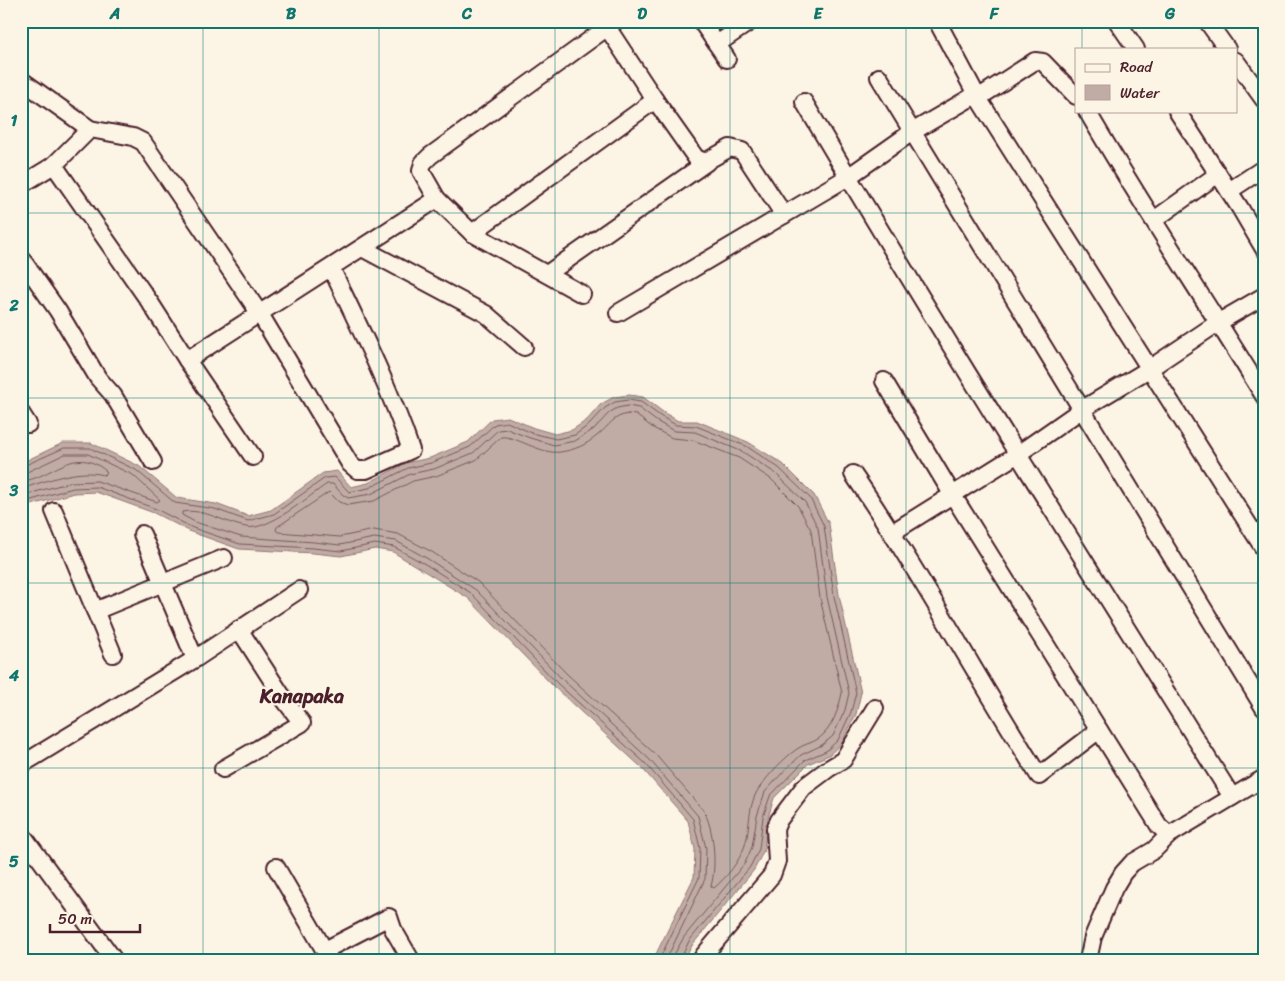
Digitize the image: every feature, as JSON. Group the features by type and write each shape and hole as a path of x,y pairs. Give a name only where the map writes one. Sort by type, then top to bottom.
{"street":[{"path":"701,21 727,58"},
{"path":"717,44 751,21"},
{"path":"937,21 978,96 1264,549"},
{"path":"1117,21 1135,48"},
{"path":"1207,21 1226,48"},
{"path":"582,294 472,232 437,199 421,171 423,163 608,23 655,100 696,158 702,162 707,162"},
{"path":"618,313 848,177 912,132 978,96 1035,61 1043,62 1075,95"},
{"path":"1238,64 1264,100"},
{"path":"879,77 1264,708"},
{"path":"21,80 90,130 133,137 143,142 260,314 353,467 357,470 366,470 411,450 371,350 334,274"},
{"path":"472,232 655,100"},
{"path":"804,102 1018,454 1232,797"},
{"path":"1088,112 1264,396"},
{"path":"1178,112 1229,191 1259,230 1264,249"},
{"path":"21,184 54,165 90,130"},
{"path":"547,274 707,162 730,148 742,152 784,215"},
{"path":"54,165 254,457"},
{"path":"1229,191 1264,168"},
{"path":"1154,220 1218,174"},
{"path":"187,360 437,199"},
{"path":"362,248 486,314 524,346"},
{"path":"21,258 58,312 98,378 113,395 153,462"},
{"path":"893,532 1018,454 1081,410 1149,369 1219,322 1264,296"},
{"path":"884,380 952,494 1159,826 1169,835"},
{"path":"853,474 893,532 1039,776 1099,730"},
{"path":"54,510 113,654"},
{"path":"142,534 195,659"},
{"path":"95,611 224,558"},
{"path":"21,765 195,659 299,590"},
{"path":"223,768 302,723 286,702 240,629"},
{"path":"701,960 772,875 777,861 775,829 779,820 804,787 843,760 875,708"},
{"path":"1088,960 1093,937 1114,888 1132,863 1154,850 1169,835 1264,778"},
{"path":"21,833 114,960"},
{"path":"276,867 327,955 389,918 393,929 411,960"}],"water":[{"path":"629,395 643,397 678,421 697,421 748,442 783,464 814,495 829,524 839,595 861,693 856,714 842,743 829,755 808,764 774,798 768,818 764,850 754,870 693,944 684,960 653,960 694,877 695,849 688,821 641,767 554,687 468,598 393,552 375,549 341,556 239,549 191,532 154,513 96,492 74,493 21,508 21,463 63,443 91,443 139,466 177,498 216,504 248,516 271,510 323,473 337,471 351,487 368,483 406,463 430,458 468,442 492,419 508,417 534,428 555,434 572,430 587,420 601,404 614,397"}],"district":[{"name":"Kanapaka","path":"302,696"}]}
